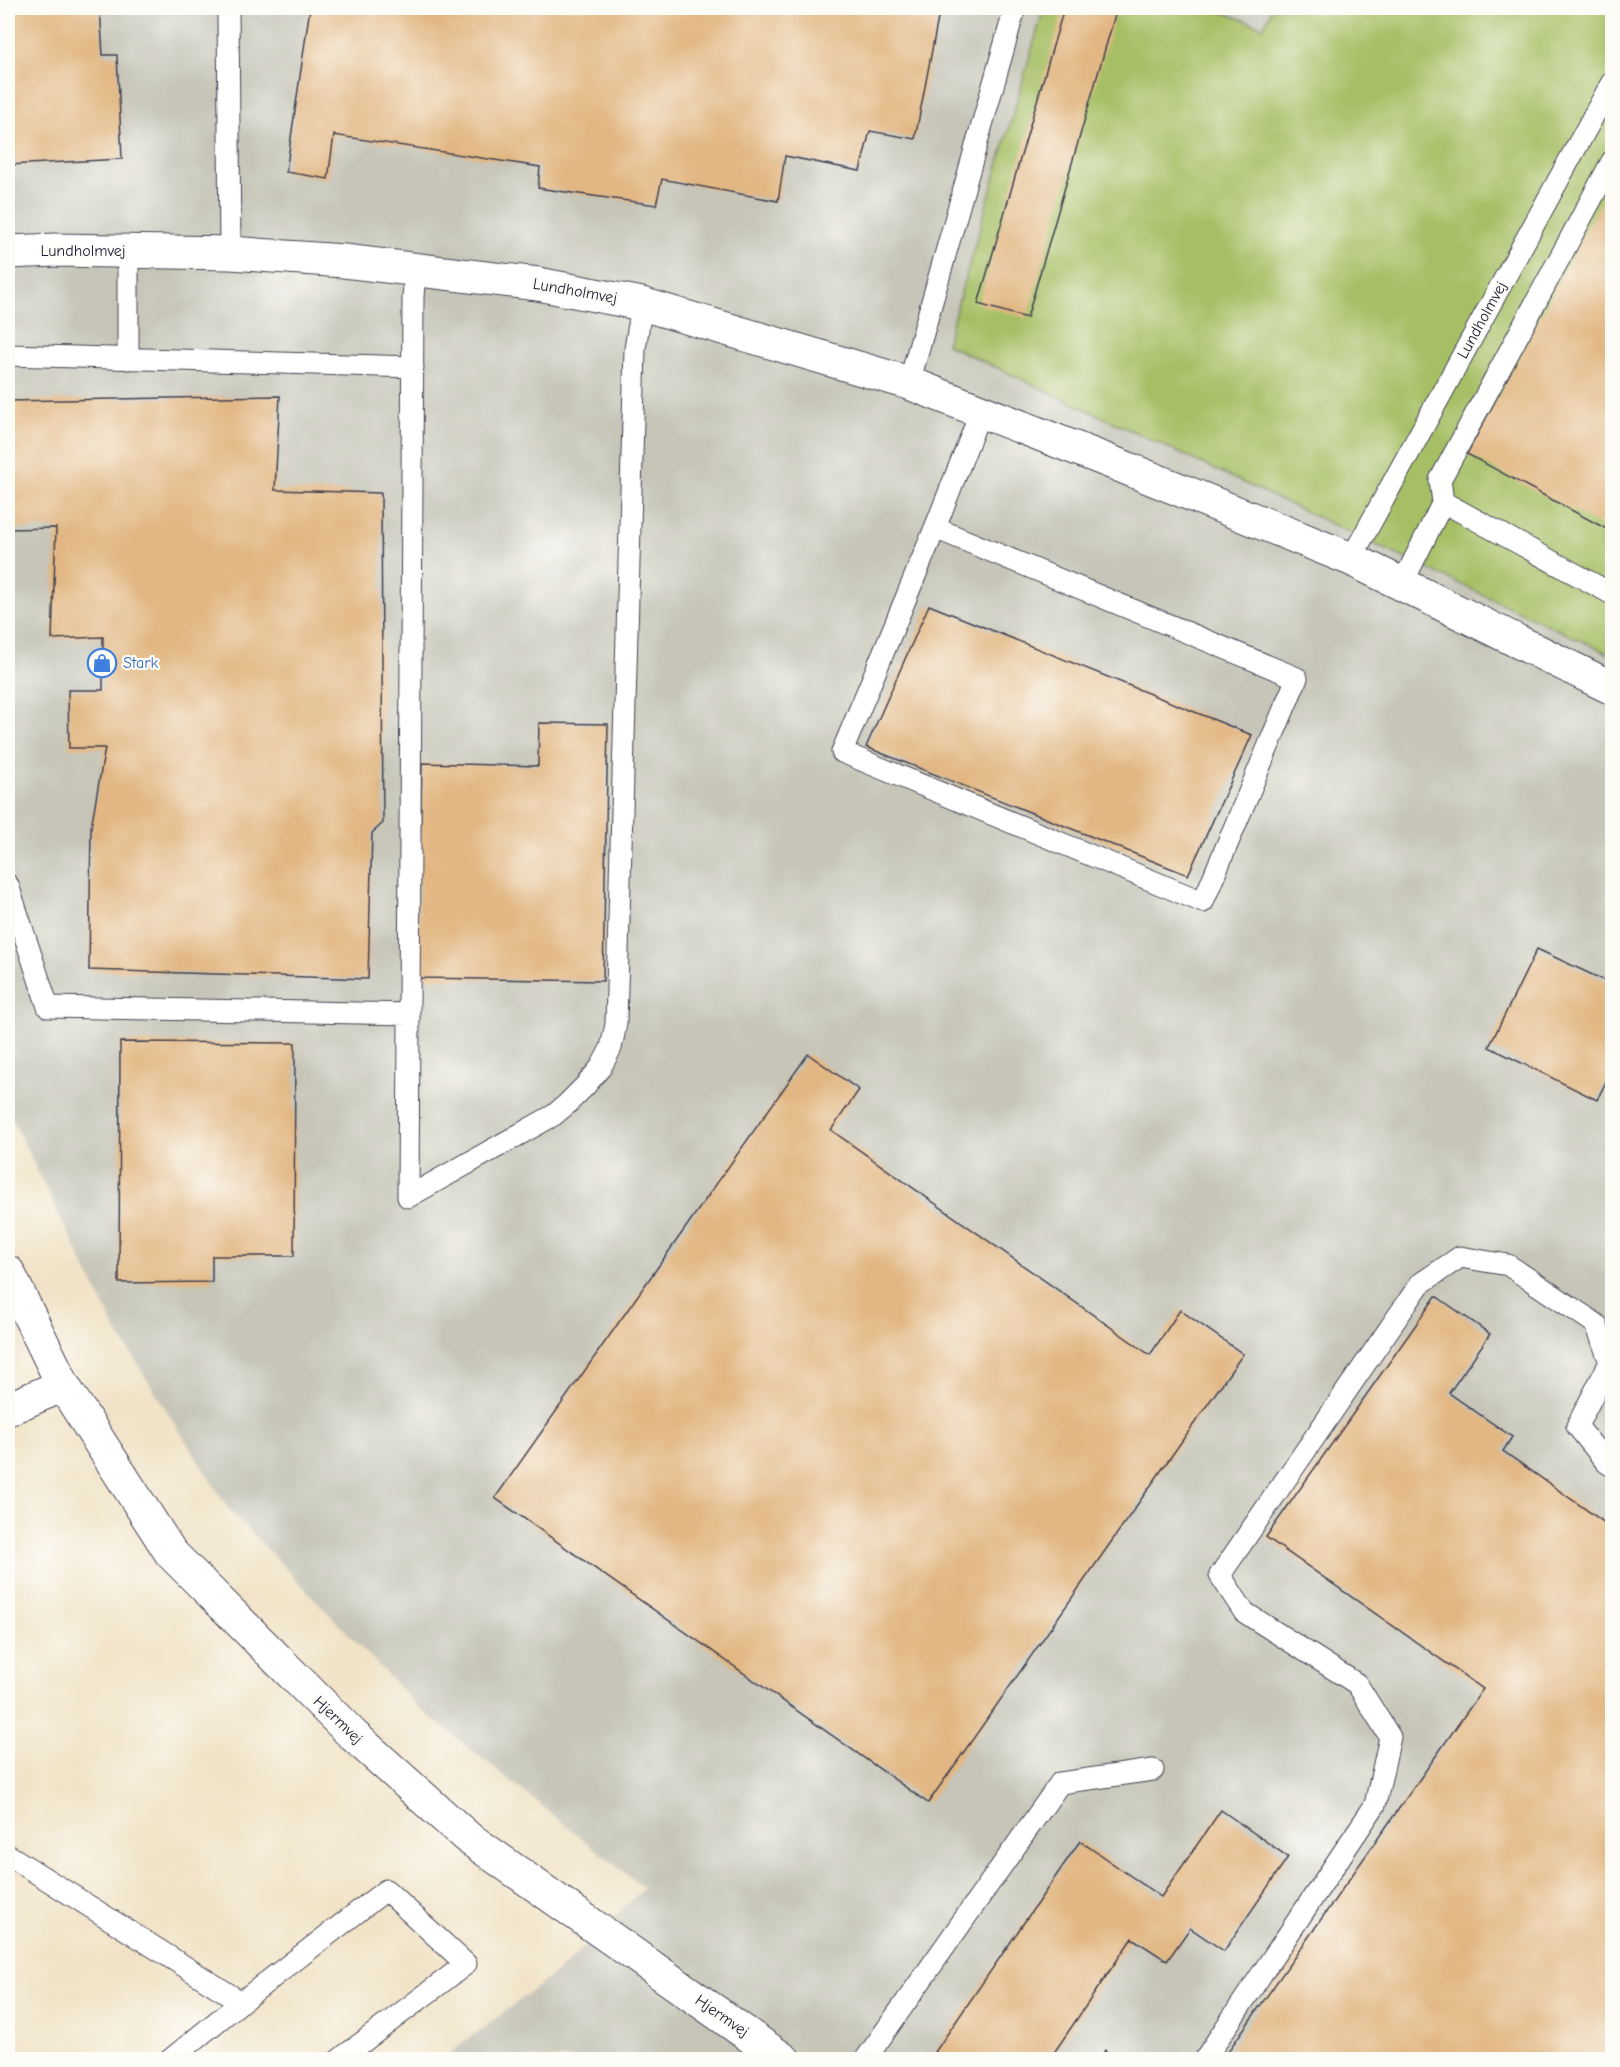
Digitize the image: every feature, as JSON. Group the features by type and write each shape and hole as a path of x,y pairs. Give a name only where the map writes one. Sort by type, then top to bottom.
{"street":[{"name":"Lundholmvej","path":"8,252 56,250 230,253 344,261 538,284 642,304 909,383 981,411 1352,559 1612,688"},
{"name":"Hjermvej","path":"8,1272 63,1385 171,1552 352,1735 467,1837 784,2060"},
{"path":"8,1409 63,1385"}],"lane":[{"path":"228,8 230,253"},
{"path":"909,383 1016,8"},
{"name":"Lundholmvej","path":"1352,559 1612,82"},
{"path":"1402,584 1443,502 1440,480 1612,161"},
{"path":"128,251 128,358"},
{"path":"415,270 408,1197 554,1115 585,1086 601,1067 611,1048 616,1024 635,349 642,304"},
{"path":"8,355 413,367"},
{"path":"935,528 1297,678 1203,902 842,752 981,411"},
{"path":"1443,502 1612,594"},
{"path":"8,885 48,1007 409,1014"},
{"path":"1204,2060 1375,1805 1390,1737 1357,1684 1244,1612 1220,1575 1420,1284 1460,1257 1508,1265 1596,1324 1610,1362 1577,1426 1606,1462 1612,1466"},
{"path":"865,2060 1060,1783 1153,1770"},
{"path":"8,1855 241,2002"},
{"path":"170,2060 386,1890 466,1964 339,2060"}],"shaded area":[{"path":"8,8 1612,8 1612,2059 442,2059 561,1969 644,1888 418,1707 228,1508 116,1330 8,1111"}],"green space":[{"path":"1044,8 1210,8 1264,27 1272,8 1612,8 1612,655 946,344"}],"building":[{"path":"8,8 100,8 103,55 117,55 122,159 8,165"},
{"path":"310,8 356,10 357,8 940,8 915,139 870,131 860,171 785,156 778,201 662,179 656,205 538,188 540,167 334,135 328,179 286,172"},
{"path":"1064,8 1117,8 1027,318 978,304"},
{"path":"1612,181 1612,532 1467,454"},
{"path":"280,396 275,490 381,493 383,823 372,833 368,979 89,970 91,827 105,748 69,748 68,690 103,690 103,637 52,639 56,528 8,529 8,401"},
{"path":"929,605 1252,735 1188,875 866,747"},
{"path":"539,723 608,724 603,981 417,978 422,763 538,766"},
{"path":"1537,949 1612,984 1612,1069 1597,1100 1489,1047"},
{"path":"120,1042 295,1043 294,1256 212,1256 212,1282 119,1283"},
{"path":"808,1054 859,1090 831,1130 1150,1355 1180,1310 1243,1354 928,1803 495,1498"},
{"path":"1436,1296 1490,1334 1449,1393 1512,1437 1503,1451 1612,1528 1612,2060 1222,2060 1483,1689 1266,1537"},
{"path":"1221,1810 1288,1857 1224,1951 1190,1928 1167,1961 1132,1938 1049,2060 947,2060 935,2052 1080,1841 1161,1897"},
{"path":"1105,2050 1118,2060 1099,2060"}],"place":[{"name":"Stark","path":"102,663"}]}
